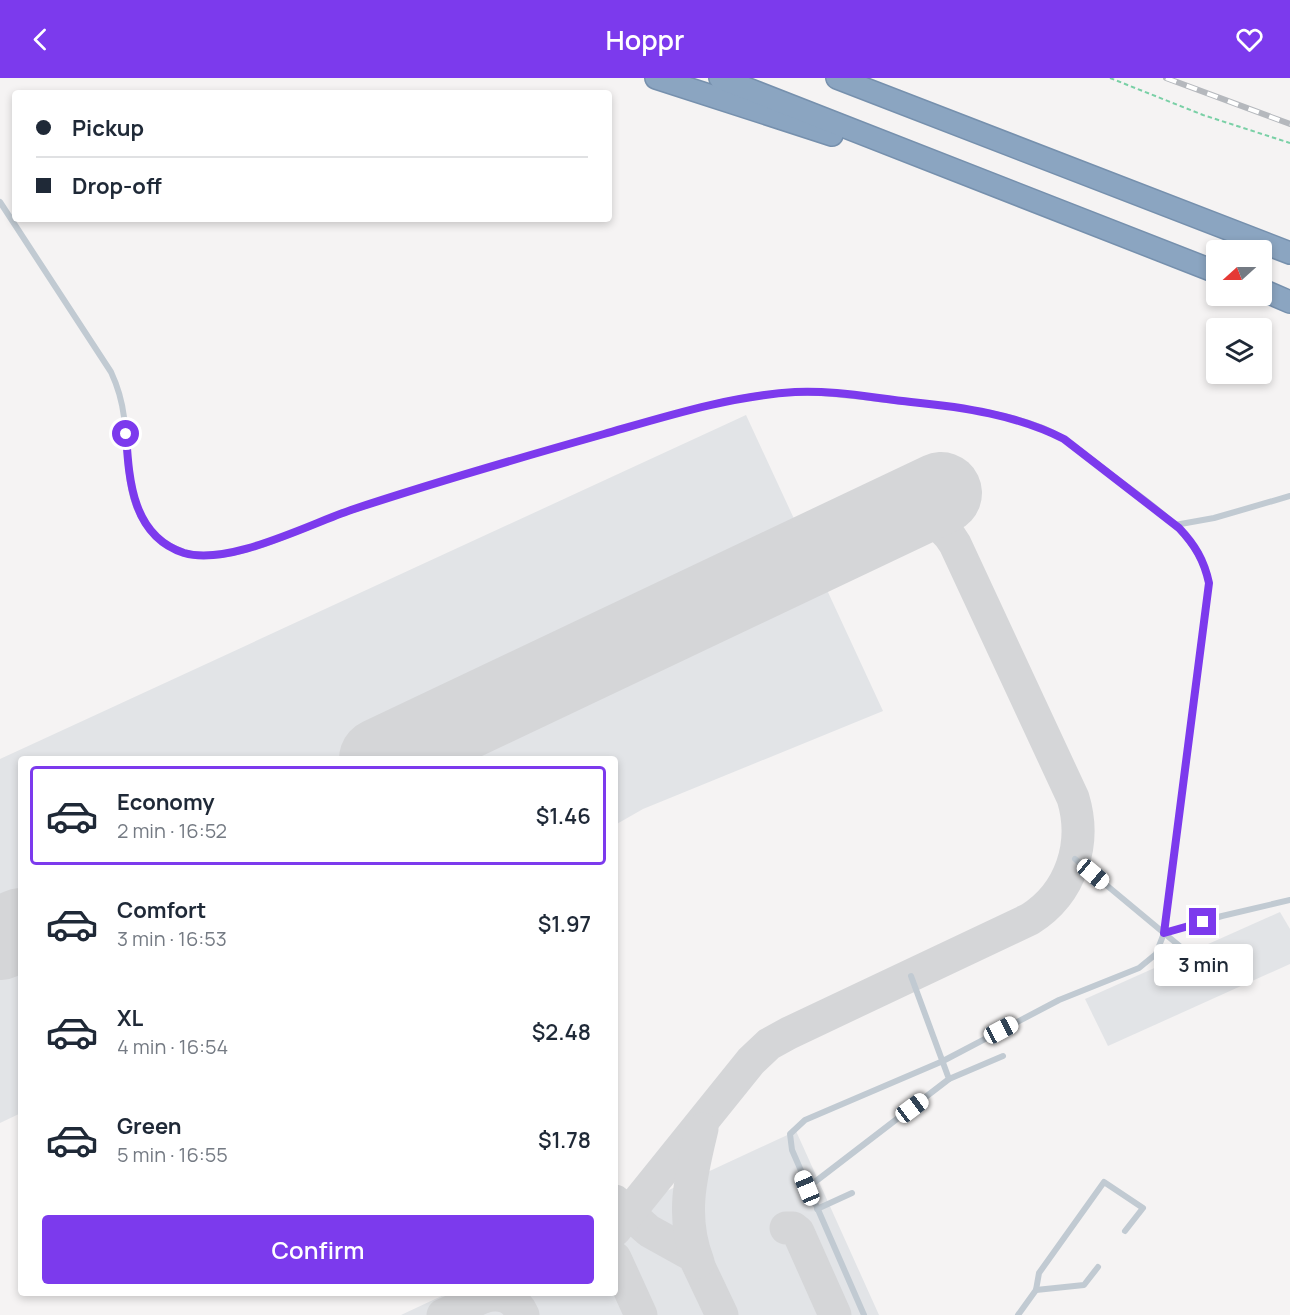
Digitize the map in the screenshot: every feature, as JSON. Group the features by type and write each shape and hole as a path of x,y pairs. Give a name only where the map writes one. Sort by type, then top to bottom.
{"highway":[{"path":"656,78 1023,195"},
{"path":"720,78 1206,268"},
{"path":"837,78 1290,253"},
{"path":"1272,294 1290,302"}],"lane":[{"path":"0,202 12,220"},
{"path":"13,222 111,372 120,392 133,498 144,523 160,540 184,552 210,556 238,551 349,511 494,465 711,404 798,392 932,404 999,416 1043,428 1064,439 1175,525 1195,546 1205,564 1209,583 1164,933 1156,954 1139,968 1059,1000 943,1062 800,1124 790,1134 790,1142 807,1188 864,1315"},
{"path":"1175,525 1214,518 1290,496"},
{"path":"1075,859 1188,953"},
{"path":"1164,933 1290,900"},
{"path":"910,976 949,1079"},
{"path":"807,1188 949,1079 1003,1056"},
{"path":"1018,1315 1036,1290 1039,1273 1104,1182 1143,1208 1125,1231"},
{"path":"817,1209 852,1193"},
{"path":"1036,1290 1084,1285 1098,1267"}],"path":[{"path":"1110,78 1203,115 1290,143"}],"shaded area":[{"path":"746,415 883,711 643,809 618,823 618,756 18,756 18,1114 0,1123 0,759"},
{"path":"1280,912 1290,929 1290,964 1108,1046 1085,999"},
{"path":"796,1131 879,1315 401,1315 442,1296 618,1296 618,1214"}],"taxiway":[{"path":"618,1226 751,1061 769,1044 1030,919 1056,896 1072,866 1078,833 1073,798 955,544 941,527 923,518 903,516 882,521"},
{"path":"419,756 427,742 452,725"},
{"path":"698,1262 689,1228 688,1212 691,1179 702,1129"},
{"path":"618,1204 649,1231 694,1256 722,1315"},
{"path":"786,1228 793,1228 798,1232 835,1315"},
{"path":"618,1265 641,1315"},
{"path":"443,1315 485,1296"},
{"path":"502,1296 512,1300 523,1315"}],"runway":[{"path":"386,756 941,493"},
{"path":"0,939 18,930"}],"railway":[{"path":"1166,78 1290,124"}],"route":[{"path":"126,434 133,498 144,523 160,540 184,552 210,556 238,551 349,511 494,465 711,404 761,395 798,392 932,404 999,416 1043,428 1064,439 1179,528 1195,546 1205,564 1209,583 1164,933 1203,922"}]}
